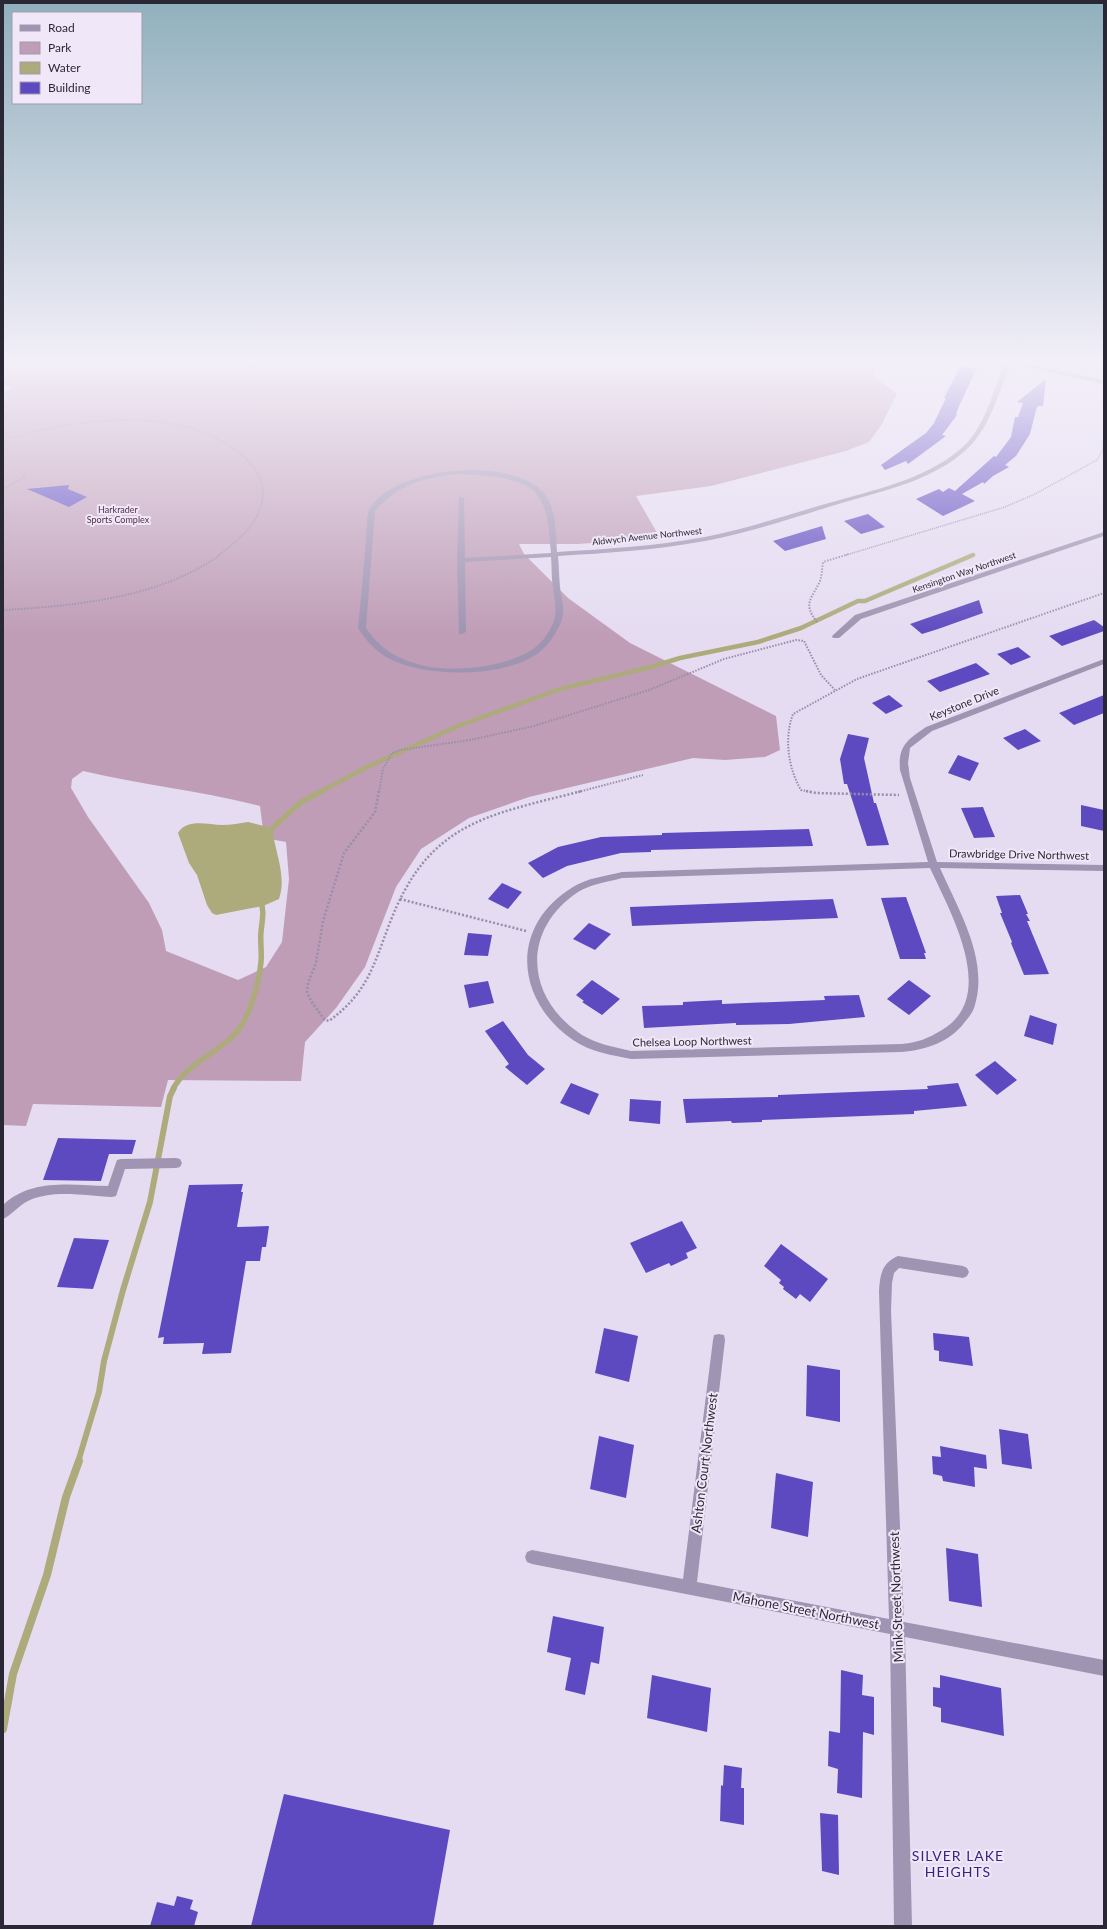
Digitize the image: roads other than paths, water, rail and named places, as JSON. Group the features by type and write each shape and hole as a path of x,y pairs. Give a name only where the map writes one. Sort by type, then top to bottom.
{"street":[{"name":"Aldwych Avenue Northwest","path":"461,560 555,555 680,544 705,539 732,533 869,493 906,480 957,455"},
{"path":"455,472 496,475 525,484 541,494 549,516 555,555 559,617 549,637 534,653 507,664 476,669 441,669 415,666 384,652 369,640 362,628 372,511 383,496 402,484 429,476 455,472"},
{"path":"461,498 462,632"},
{"name":"Kensington Way Northwest","path":"836,636 858,617 1104,534"},
{"name":"Keystone Drive","path":"934,865 902,762 907,746 929,728 1104,661"},
{"name":"Drawbridge Drive Northwest","path":"934,865 1104,868"},
{"name":"Chelsea Loop Northwest","path":"934,865 966,938 974,966 974,991 968,1013 952,1031 928,1043 902,1048 631,1055 601,1049 577,1037 558,1023 545,1008 536,990 531,970 531,950 537,934 547,916 559,902 576,890 622,875 934,865"},
{"path":"3,1213 27,1195 45,1190 112,1192 121,1164 176,1163"},
{"name":"Mink Street Northwest","path":"903,1926 897,1628 885,1311 886,1281 889,1269 894,1263 898,1262 963,1272"},
{"name":"Ashton Court Northwest","path":"689,1587 719,1340"},
{"name":"Mahone Street Northwest","path":"532,1557 1104,1668"}],"water":[{"path":"248,822 272,828 280,864 282,882 279,899 263,906 216,915 212,913 207,905 197,875 189,863 178,833 187,825 198,823 225,825"}],"waterway":[{"path":"320,792 367,767 458,726 560,689 651,667 680,658 758,642 801,628 858,601 865,601 973,555"},
{"path":"267,833 301,802 322,791"},
{"path":"173,1089 178,1081 192,1067 232,1037 238,1030 248,1012 258,981 261,962 263,912 260,899"},
{"path":"78,1462 99,1392 104,1361 123,1290 150,1202 170,1096 174,1088"},
{"path":"3,1729 13,1674 47,1575 66,1497 79,1461"}],"district":[{"name":"SILVER LAKE HEIGHTS","path":"958,1864"}],"park label":[{"name":"Harkrader Sports Complex","path":"118,514"}]}
